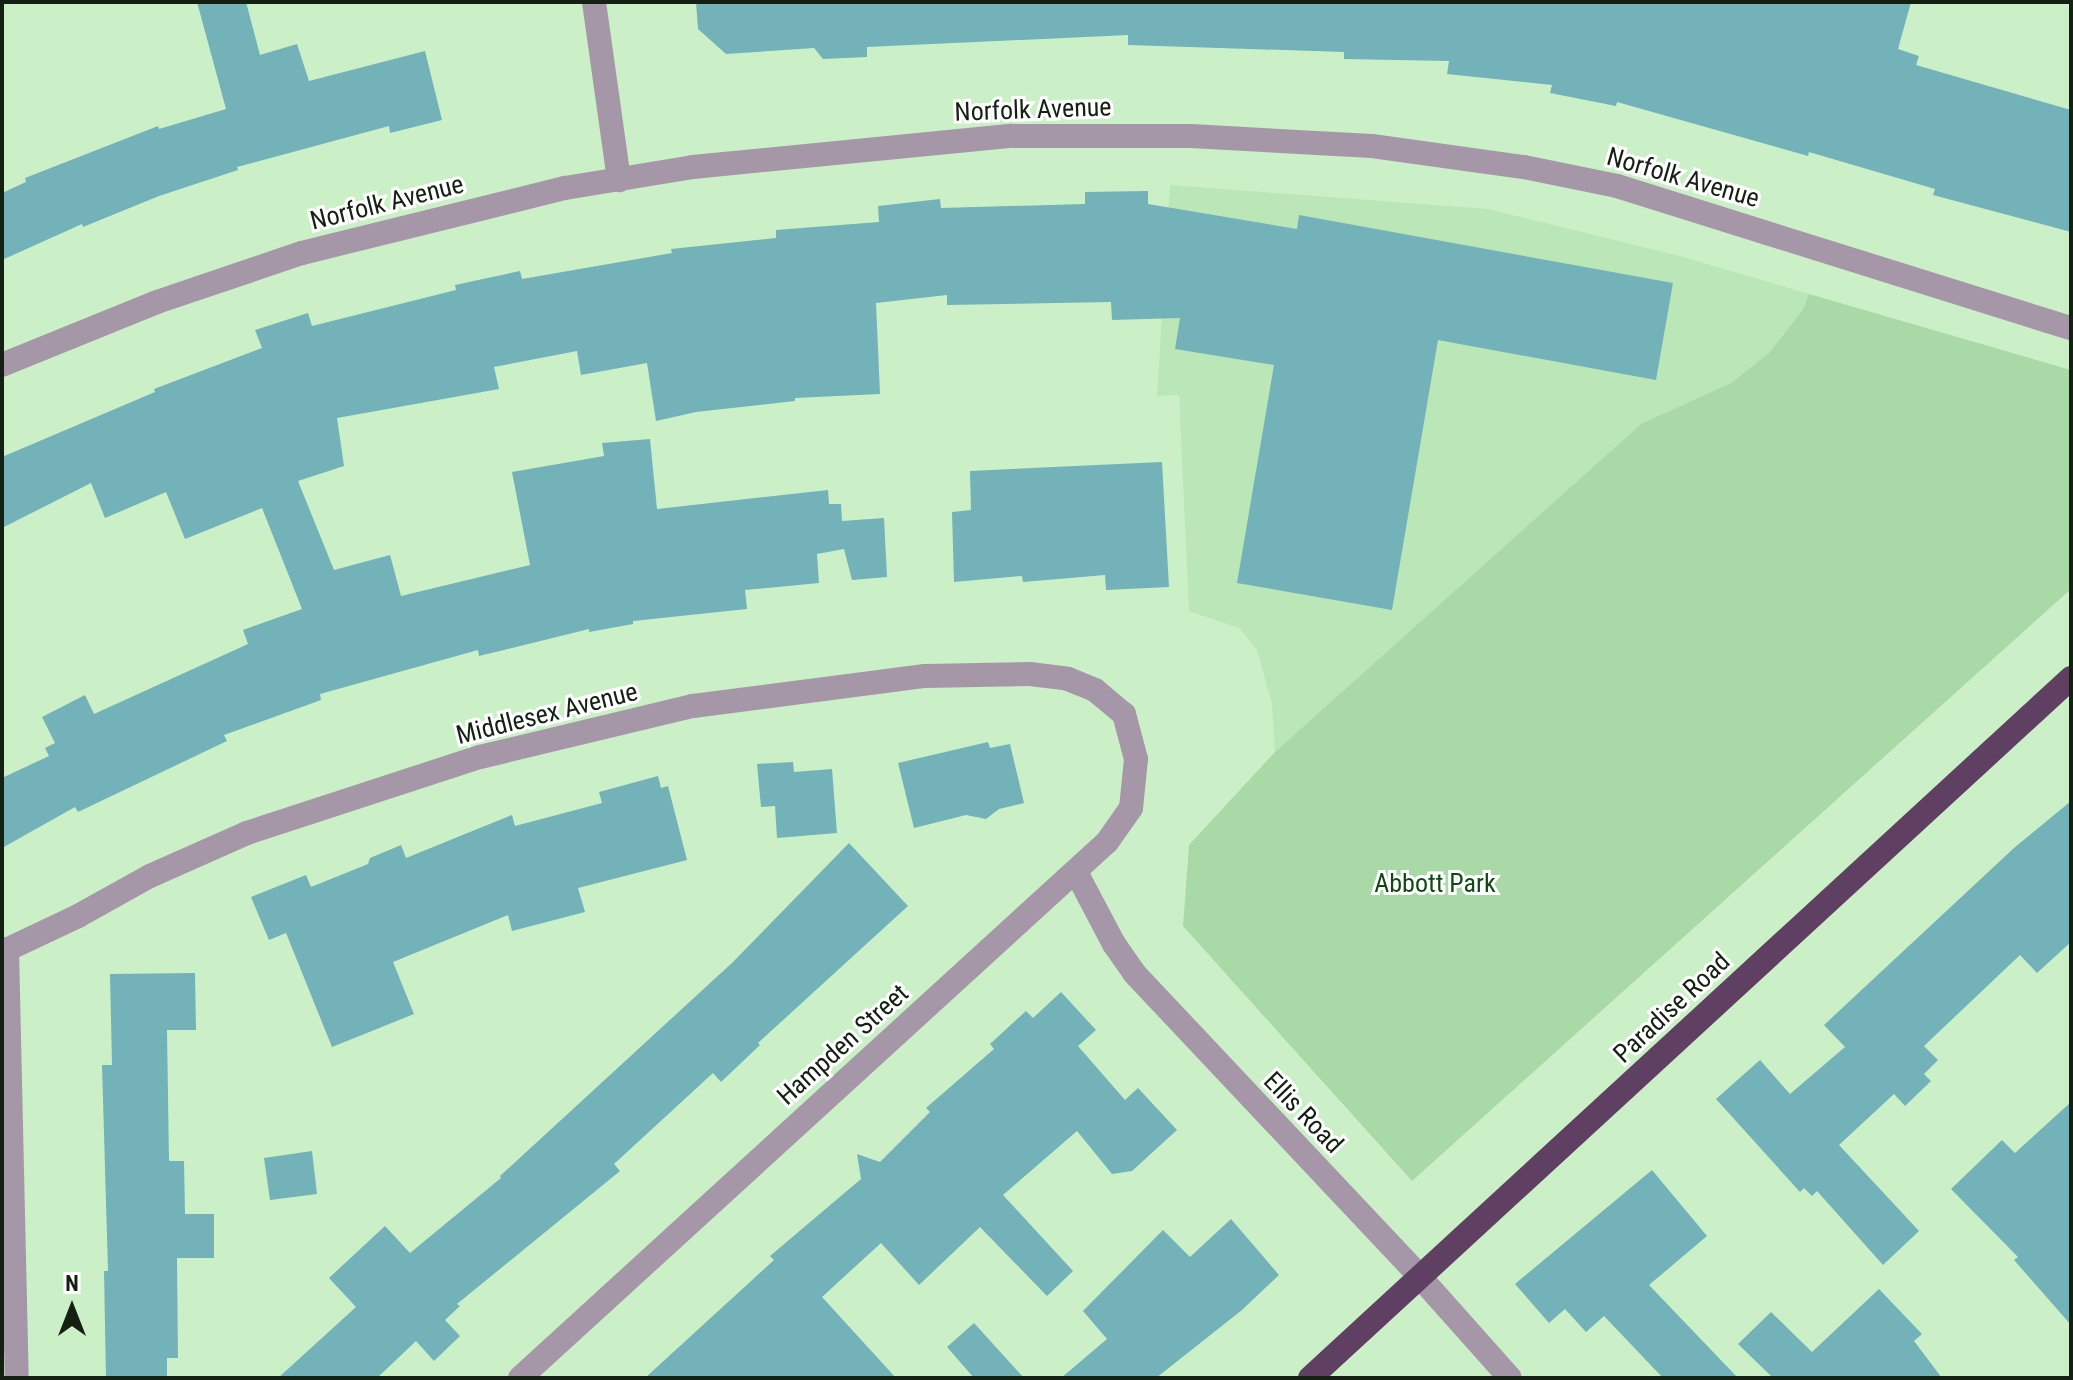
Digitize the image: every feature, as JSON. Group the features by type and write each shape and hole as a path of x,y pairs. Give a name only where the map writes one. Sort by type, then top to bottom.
{"highway":[{"name":"Paradise Road","path":"1310,1378 2071,678"}],"street":[{"path":"594,2 619,180"},
{"name":"Norfolk Avenue","path":"2,365 157,302 302,253 491,205 619,180 800,155 1011,136 1191,136 1372,146 1524,167 1617,186 2071,328"},
{"name":"Middlesex Avenue","path":"4,951 78,916 150,876 247,833 480,757 693,706 925,676 1030,674 1068,679 1095,690 1124,714 1126,720"},
{"name":"Hampden Street","path":"520,1378 1107,842 1131,808 1136,759 1126,720"},
{"name":"Ellis Road","path":"1076,872 1110,937 1134,973 1420,1277 1510,1378"},
{"path":"4,951 17,1378"}],"shaded area":[{"path":"1170,185 1488,209 1680,256 1809,294 1802,311 1769,353 1731,383 1641,424 1275,752 1272,704 1257,650 1239,628 1189,611 1179,395 1157,396"}],"green space":[{"name":"Abbott Park","path":"1809,294 2071,370 2071,589 1412,1181 1183,926 1189,845 1275,752 1641,424 1731,383 1769,353 1802,311"}],"building":[{"path":"197,2 246,2 260,55 297,44 309,81 425,51 442,120 390,133 389,126 237,167 238,170 159,196 83,227 82,224 2,260 2,193 26,182 25,178 158,126 159,129 226,109"},
{"path":"696,2 1911,2 1898,49 1919,56 1916,65 2071,110 2071,232 1933,195 1935,189 1809,152 1808,156 1617,102 1616,106 1550,93 1552,85 1447,74 1449,61 1344,59 1344,52 1128,45 1128,35 867,47 867,57 823,59 814,48 726,54 698,29"},
{"path":"1148,191 1148,204 1297,229 1299,215 1673,283 1656,380 1438,340 1392,610 1237,583 1274,365 1175,349 1180,318 1112,320 1111,302 947,305 947,295 876,303 880,394 795,398 795,401 696,412 656,421 647,363 581,375 577,351 494,367 499,389 337,418 344,466 298,481 334,570 390,555 401,596 530,565 512,472 604,456 602,443 650,439 657,509 828,490 829,504 841,504 842,521 884,518 887,577 852,580 844,549 817,554 819,583 745,590 747,609 633,621 633,624 589,632 589,629 479,656 478,650 320,694 321,700 224,735 227,741 78,812 75,807 2,848 2,778 49,756 45,748 55,743 42,717 85,695 94,714 248,644 243,630 302,609 262,508 185,539 166,492 105,518 91,483 2,528 2,457 155,392 154,389 262,348 255,330 308,313 312,326 456,290 455,285 520,271 522,279 672,253 671,249 776,238 776,230 879,222 878,206 940,199 941,208 1085,204 1085,192"},
{"path":"1162,462 1169,587 1106,590 1105,575 1023,582 1022,576 954,582 952,512 971,510 970,471"},
{"path":"988,742 990,748 1010,744 1024,803 999,809 986,819 966,815 914,828 898,763"},
{"path":"793,762 794,772 832,769 837,833 777,838 775,806 761,807 757,764"},
{"path":"658,776 661,788 668,786 687,860 578,888 585,912 512,931 508,915 393,962 414,1014 332,1047 286,933 269,940 251,897 306,875 311,887 368,864 370,858 401,845 406,858 512,815 515,826 602,803 599,792"},
{"path":"2071,801 2071,942 2037,973 2020,955 1924,1046 1938,1060 1924,1074 1931,1081 1905,1106 1894,1094 1839,1145 1919,1231 1883,1265 1817,1191 1812,1196 1804,1188 1800,1192 1716,1099 1760,1060 1790,1094 1845,1047 1824,1025 2014,848"},
{"path":"849,843 908,906 758,1043 760,1045 721,1082 713,1073 614,1164 620,1171 457,1304 460,1306 445,1320 460,1336 434,1361 416,1341 377,1378 278,1378 356,1307 329,1278 385,1226 410,1253 501,1178 733,962"},
{"path":"195,973 196,1030 167,1030 169,1161 184,1161 185,1214 214,1214 214,1258 177,1258 178,1358 167,1358 167,1378 106,1378 104,1271 108,1271 102,1065 112,1065 110,974"},
{"path":"1061,992 1096,1030 1078,1046 1125,1100 1138,1088 1177,1130 1132,1171 1112,1174 1077,1131 1003,1195 1073,1271 1047,1296 980,1227 919,1285 881,1243 822,1297 896,1378 645,1378 774,1260 770,1256 861,1179 857,1154 880,1162 930,1112 926,1108 994,1049 990,1044 1026,1011 1033,1018"},
{"path":"2071,1102 2071,1325 2014,1260 2018,1257 1951,1189 2002,1140 2015,1153"},
{"path":"312,1151 317,1194 270,1200 264,1158"},
{"path":"1652,1170 1707,1236 1649,1285 1738,1378 1663,1378 1604,1316 1586,1332 1565,1309 1549,1323 1515,1284"},
{"path":"1231,1219 1279,1275 1242,1310 1156,1378 1061,1378 1107,1339 1083,1311 1163,1230 1190,1257"},
{"path":"1879,1289 1922,1334 1914,1341 1942,1378 1773,1378 1738,1344 1771,1312 1812,1352"},
{"path":"974,1323 1024,1378 974,1378 947,1347"}]}
